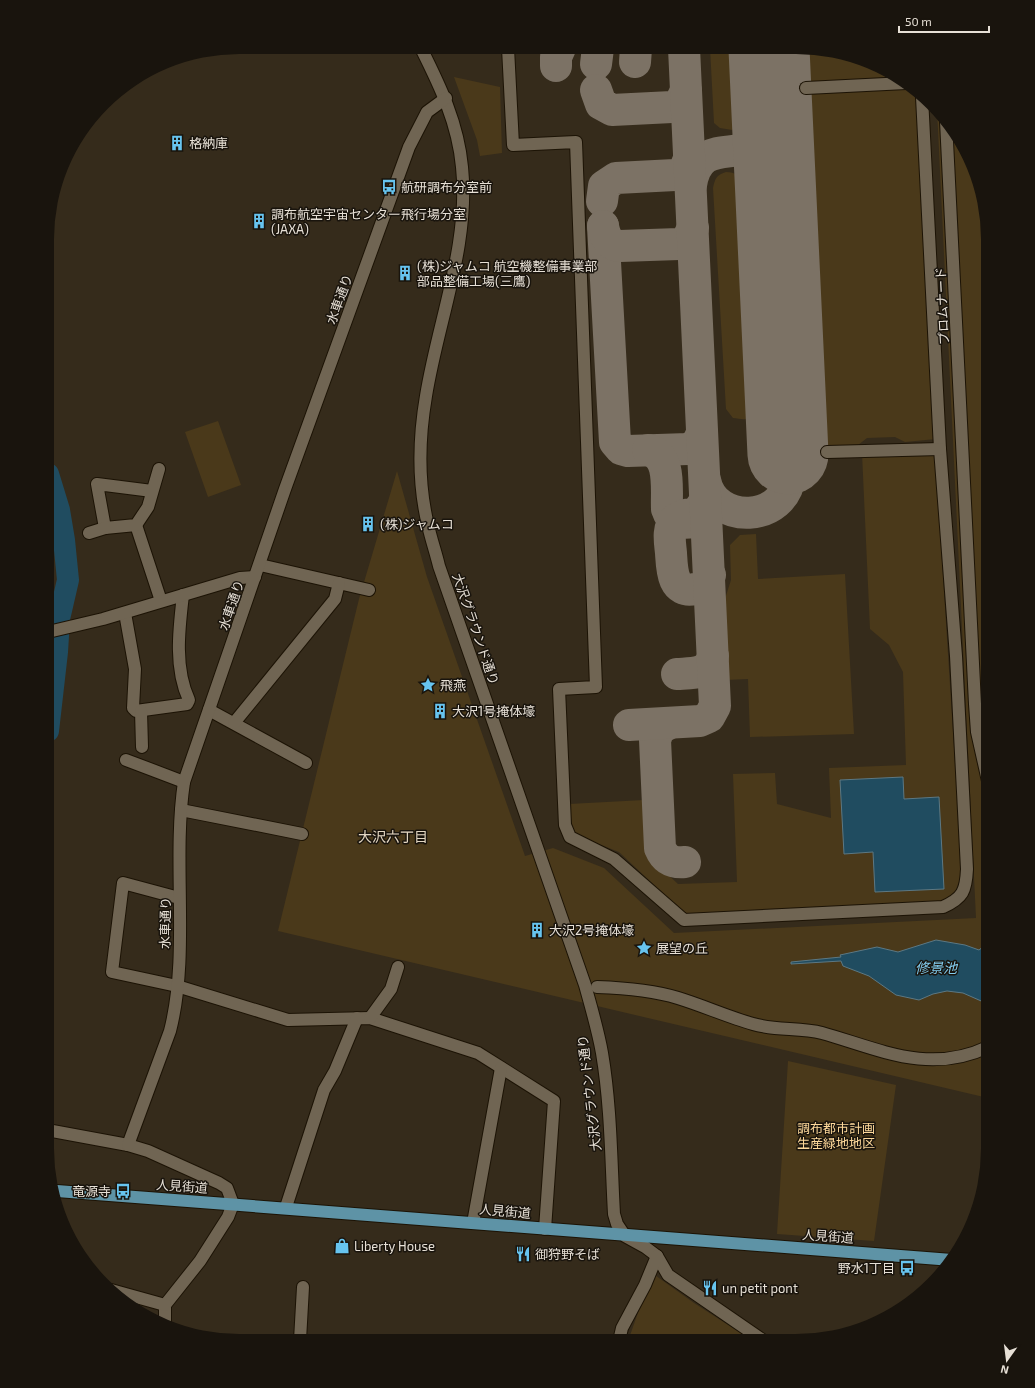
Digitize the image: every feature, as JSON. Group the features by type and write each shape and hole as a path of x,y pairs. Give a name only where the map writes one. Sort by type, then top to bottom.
{"main road":[{"name":"人見街道","path":"59,1191 286,1207 625,1236 944,1259"}],"street":[{"name":"大沢グラウンド通り","path":"424,54 446,98 455,128 462,167 463,204 459,242 426,396 421,437 422,488 427,524 593,1014 602,1053 614,1214 617,1224 625,1236"},
{"path":"508,54 513,145 576,142 596,687 559,690 565,825 570,837 614,859 684,920 943,907 956,901 963,892 967,869 956,656 940,448 922,104"},
{"path":"438,81 450,85"},
{"path":"806,88 896,83"},
{"name":"水車通り","path":"128,1145 170,1031 174,1014 177,986 181,810 184,782 285,489 409,147 427,112 446,98"},
{"name":"プロムナード","path":"947,132 974,704 977,732 981,750"},
{"path":"827,452 940,448"},
{"path":"136,526 148,507 159,469"},
{"path":"105,528 98,484 152,490"},
{"path":"89,533 105,528 136,526"},
{"path":"136,526 160,601"},
{"path":"260,565 369,590"},
{"path":"54,631 125,613 160,601 240,578 256,576"},
{"path":"234,723 335,599 339,583"},
{"path":"125,613 135,669 133,708 136,711 141,711 187,704 189,700 182,684 179,641 183,595"},
{"path":"209,710 306,763"},
{"path":"141,711 142,747"},
{"path":"126,760 184,782"},
{"path":"181,810 302,834"},
{"path":"179,898 123,883 112,972 177,986 288,1020 370,1018 478,1053 554,1101 545,1228"},
{"path":"370,1018 391,989 398,967"},
{"path":"597,987 652,991 693,1003 754,1025 821,1033 904,1057 928,1060 945,1059 981,1049"},
{"path":"286,1207 324,1090 335,1071 357,1018"},
{"path":"474,1222 501,1068"},
{"path":"54,1131 128,1145 155,1154 219,1182 227,1188 234,1204 228,1217 200,1261 166,1305 165,1319"},
{"path":"625,1236 645,1247 657,1256 668,1275 754,1334"},
{"path":"620,1334 622,1328 645,1285 657,1256"},
{"path":"300,1334 303,1288"},
{"path":"124,1294 166,1305"}],"green space":[{"path":"710,54 736,54 739,119 737,126 732,130 720,128 714,123"},
{"path":"802,54 844,60 867,68 886,78 803,82"},
{"path":"454,77 500,87 502,153 480,156 477,140"},
{"path":"900,86 917,100 936,439 905,442 895,437 867,438 858,445 826,445 806,91"},
{"path":"938,120 950,136 967,168 975,191 981,227 981,1096 278,931 359,599 397,471 427,577 525,856 553,848 604,868 674,933 976,918"},
{"path":"726,172 737,175 742,185 754,412 748,419 733,418 726,409 713,188 716,178 720,174"},
{"path":"218,421 241,485 208,497 185,432"},
{"path":"935,451 962,873 954,895 943,901 685,914 619,852 578,836 573,832 569,804 644,800 647,855 678,884 737,882 733,774 775,773 777,804 831,818 829,768 906,765 903,672 889,645 870,629 862,453"},
{"path":"756,534 758,579 845,574 854,734 750,737 748,679 725,680 724,602 731,580 730,545 740,535"},
{"name":"調布都市計画 生産緑地地区","path":"788,1061 896,1085 874,1241 777,1234"},
{"path":"652,1273 694,1303 742,1334 630,1334"}],"water":[{"path":"903,777 904,799 939,797 944,889 875,892 873,852 844,854 840,780"},
{"name":"修景池","path":"936,940 965,945 979,950 981,948 981,1001 963,993 947,991 933,994 919,1000 896,995 869,976 843,966 841,961 791,964 791,962 841,957 840,955 877,947 898,952"}],"waterway":[{"path":"54,494 59,510 64,540 68,580 59,619 54,678"}],"taxiway":[{"path":"556,66 557,54"},
{"path":"596,64 597,54"},
{"path":"635,62 636,54"},
{"path":"629,725 700,721 709,717 715,706 684,54"},
{"path":"596,90 601,104 612,110 672,107 680,103 686,91"},
{"path":"691,185 696,168 704,159 714,154 748,148 759,142 768,127 771,103"},
{"path":"743,151 751,153 762,160 771,175 775,189"},
{"path":"602,201 604,186 616,178 675,175 684,171 689,159"},
{"path":"603,226 615,442 621,449 628,451 688,449 697,444 702,433"},
{"path":"603,226 608,240 613,244 620,246 679,244 687,240 693,228"},
{"path":"648,450 656,453 664,466 667,484 667,509 671,517 684,523 693,522"},
{"path":"705,480 711,495 722,505 735,511 749,513 764,510 776,502 786,491 790,475"},
{"path":"706,500 698,511 681,516 675,520 671,527 670,540 673,573 675,579 682,588 687,590 700,587 706,582 710,575"},
{"path":"677,674 694,673 704,670 708,667 713,656"},
{"path":"670,723 659,729 655,740 660,848 664,855 670,860 685,862"}],"runway":[{"path":"769,54 788,454"}],"place":[{"name":"格納庫","path":"177,143"},
{"name":"航研調布分室前","path":"389,187"},
{"name":"調布航空宇宙センター飛行場分室 (JAXA)","path":"259,221"},
{"name":"(株)ジャムコ 航空機整備事業部 部品整備工場(三鷹)","path":"405,273"},
{"name":"(株)ジャムコ","path":"368,524"},
{"name":"飛燕","path":"428,685"},
{"name":"大沢1号掩体壕","path":"440,711"},
{"name":"大沢2号掩体壕","path":"537,930"},
{"name":"展望の丘","path":"644,948"},
{"name":"竜源寺","path":"123,1191"},
{"name":"Liberty House","path":"342,1246"},
{"name":"御狩野そば","path":"523,1254"},
{"name":"野水1丁目","path":"907,1268"},
{"name":"un petit pont","path":"710,1288"}],"district":[{"name":"大沢六丁目","path":"393,836"}]}
